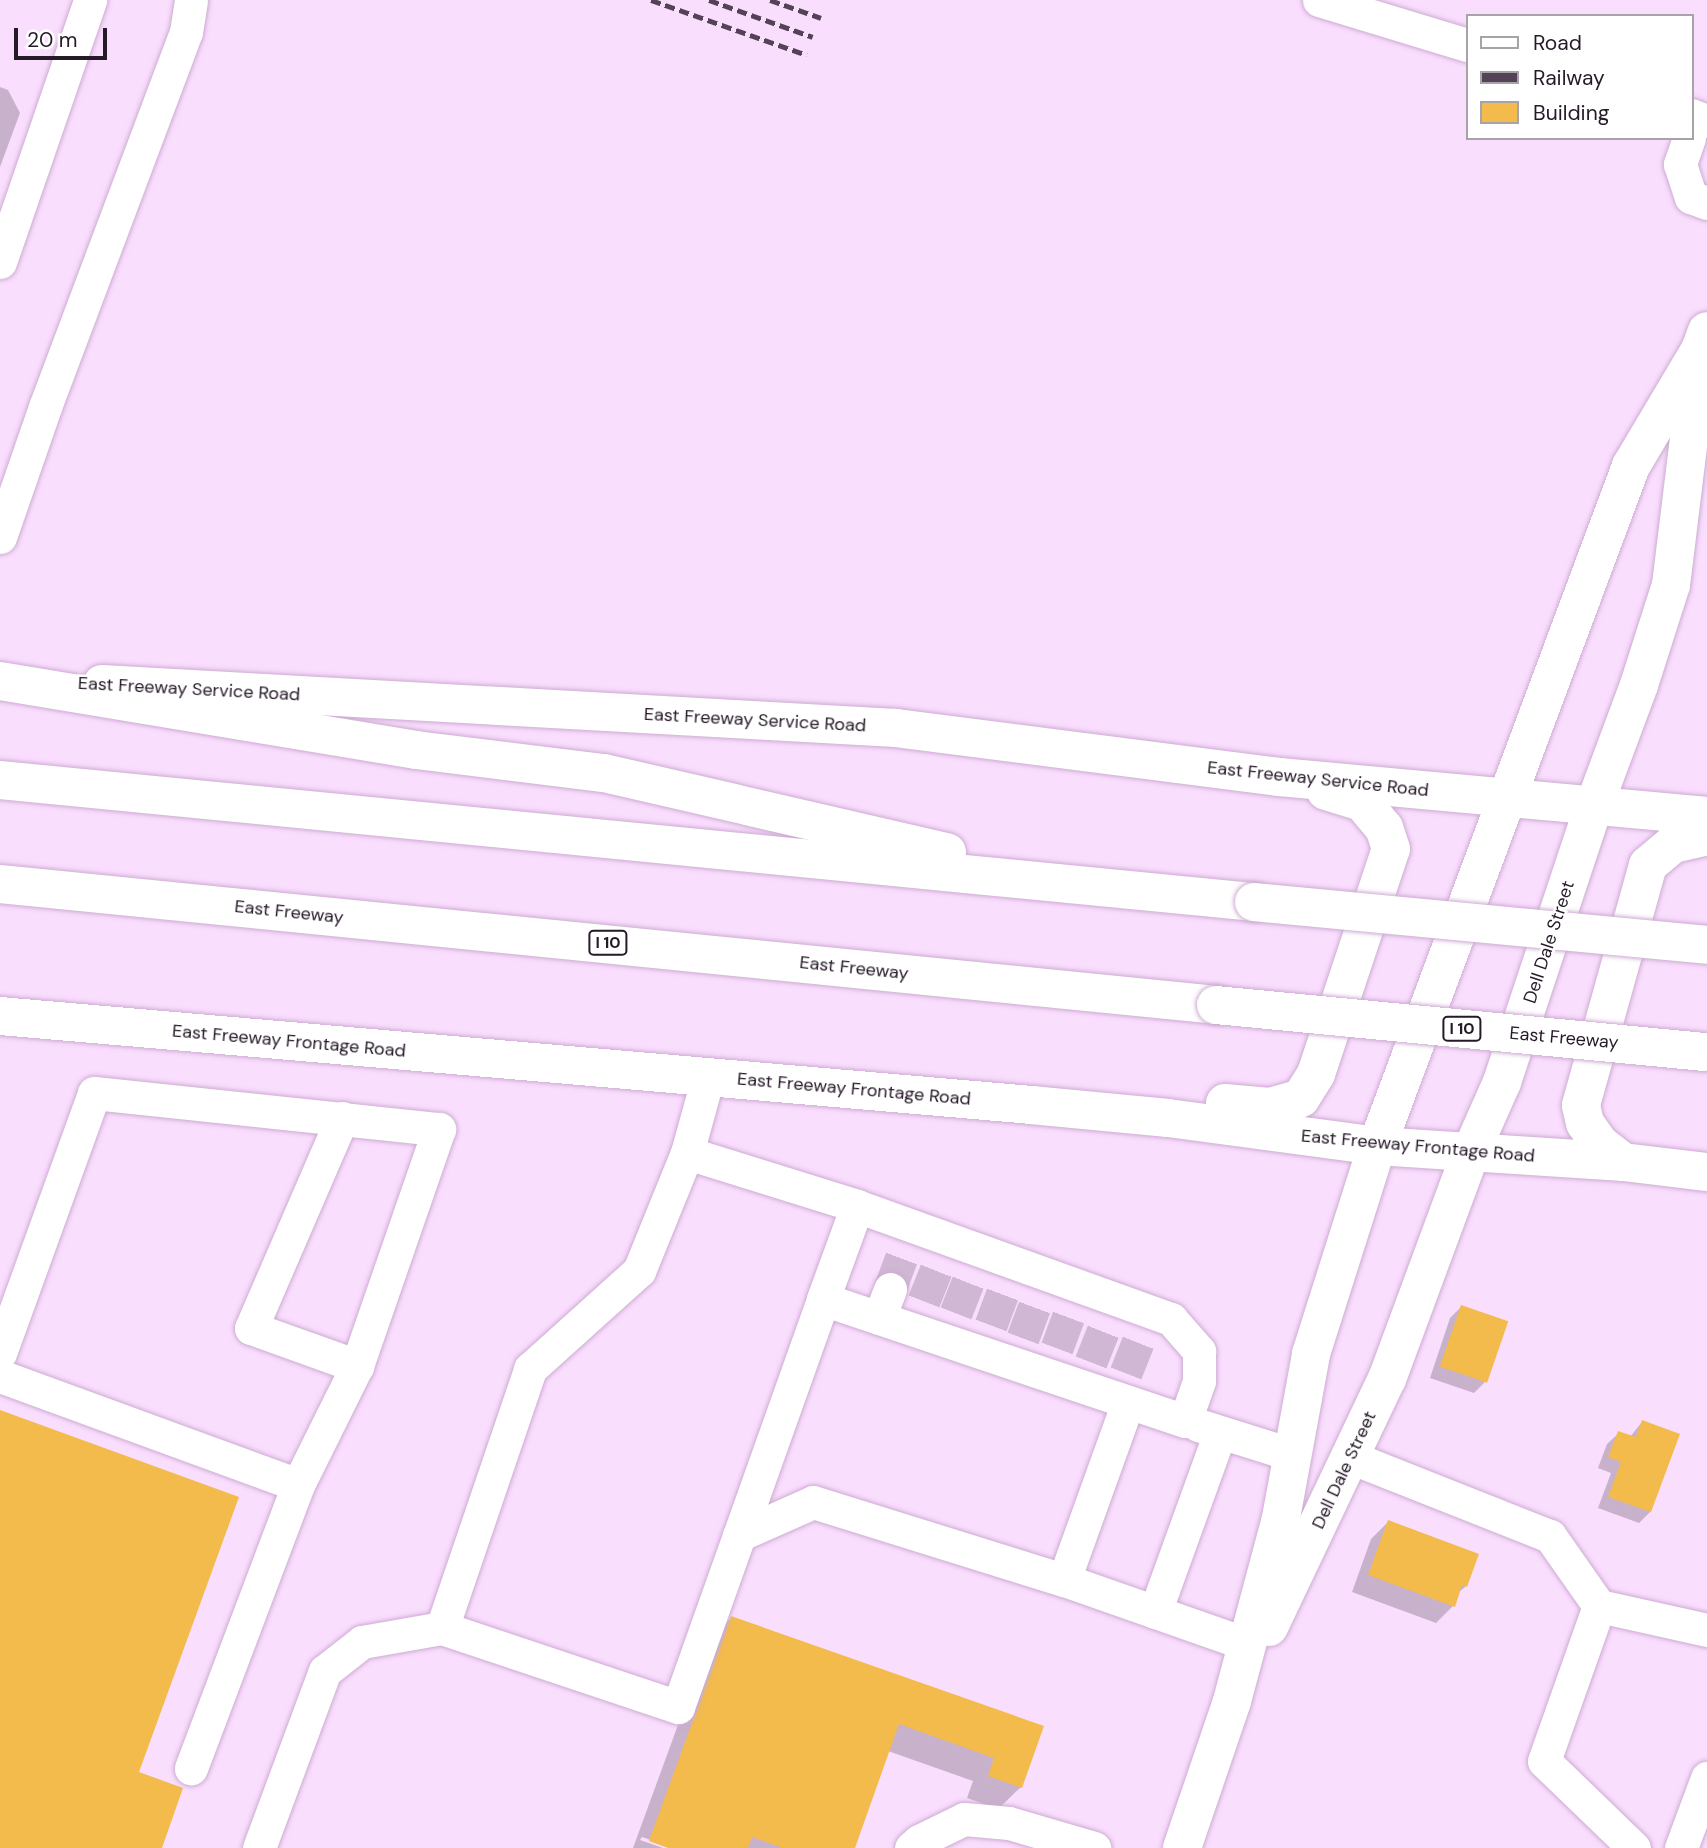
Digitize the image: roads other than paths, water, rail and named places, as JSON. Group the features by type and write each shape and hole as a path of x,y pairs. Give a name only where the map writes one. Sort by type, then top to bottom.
{"main road":[{"name":"Dell Dale Street","path":"1232,1701 1387,1379 1471,1152 1502,1082 1671,585 1698,438 1703,341"},
{"name":"Dell Dale Street","path":"1182,1848 1232,1701 1281,1518 1311,1354 1377,1146 1631,466 1703,341"},
{"name":"East Freeway Service Road","path":"0,680 896,727 1279,777 1506,797"},
{"path":"0,680 416,750 604,773 1106,888"},
{"path":"1031,1105 1079,1098 1198,1101 1270,1107 1301,1098 1316,1074 1391,849 1384,828 1362,803 1279,777"},
{"path":"0,780 1707,945"},
{"path":"1506,797 1707,816"},
{"path":"1623,1162 1599,1143 1585,1124 1581,1105 1648,865 1673,844 1707,836"},
{"name":"East Freeway","path":"0,884 1707,1052"},
{"name":"East Freeway Frontage Road","path":"0,1016 1031,1105 1168,1118 1377,1146 1623,1162 1707,1172"}],"street":[{"path":"0,262 90,0"},
{"path":"0,537 49,394 186,32 191,0"},
{"path":"1319,0 1466,45"},
{"path":"1689,140 1680,164 1691,197 1707,203"},
{"path":"442,1628 530,1369 639,1271 687,1153 708,1077"},
{"path":"0,1353 94,1093 439,1129 357,1366 298,1485 191,1768"},
{"path":"342,1118 251,1328 357,1366"},
{"path":"687,1153 857,1206 910,1236 1146,1321 1171,1319 1199,1351 1199,1381 1185,1422"},
{"path":"259,1848 325,1671 362,1642 442,1628 678,1707 857,1206"},
{"path":"823,1299 884,1304 951,1326 1087,1374 1185,1422 1293,1455"},
{"path":"0,1376 298,1485"},
{"path":"1064,1580 1124,1391"},
{"path":"1155,1612 1220,1432"},
{"path":"1350,1457 1550,1536 1599,1606 1707,1630"},
{"path":"739,1535 813,1502 1064,1580 1247,1644"},
{"path":"1599,1606 1544,1761 1634,1848"},
{"path":"1681,1848 1707,1778"},
{"path":"911,1848 919,1841 964,1819 1009,1823 1094,1848"}],"tunnel":[{"path":"890,1289 906,1246"},
{"path":"924,1301 941,1258"},
{"path":"956,1313 974,1267"},
{"path":"991,1325 1007,1282"},
{"path":"1023,1338 1039,1295"},
{"path":"1057,1348 1073,1305"},
{"path":"1091,1362 1108,1319"},
{"path":"1126,1373 1143,1330"}],"railway":[{"path":"651,0 807,55"},
{"path":"709,0 813,37"},
{"path":"770,0 821,18"}]}
